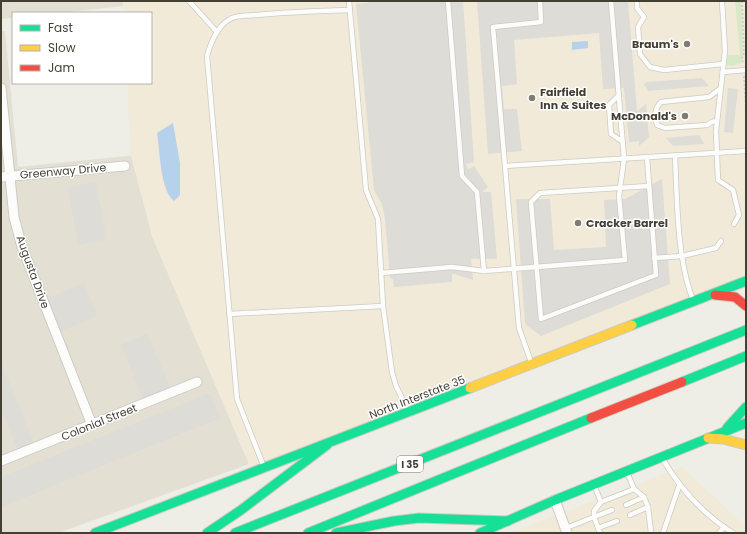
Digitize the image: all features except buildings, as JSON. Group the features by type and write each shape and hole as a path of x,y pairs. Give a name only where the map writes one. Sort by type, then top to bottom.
{"main road":[{"name":"North Interstate 35","path":"95,533 327,445 746,281"},
{"path":"713,295 735,297 746,306"},
{"name":"I 35","path":"235,533 746,330"},
{"name":"I 35","path":"308,533 746,356"},
{"path":"712,437 736,420 746,408"},
{"path":"480,533 661,456 746,423"},
{"path":"712,437 746,445"},
{"path":"207,533 241,510 327,445"},
{"path":"336,533 394,521 419,518 508,522"}],"street":[{"name":"Augusta Drive","path":"1,88 5,177 22,247 92,425"},
{"name":"Greenway Drive","path":"5,177 125,166"},
{"name":"Colonial Street","path":"1,461 197,382"},
{"path":"555,500 567,531"}],"lane":[{"path":"189,1 217,32"},
{"path":"349,1 365,184 367,195 376,211 378,219 383,306 392,372 396,386 409,412"},
{"path":"448,1 462,176 477,192 484,271"},
{"path":"532,364 519,328 493,27 541,22 540,1"},
{"path":"382,273 452,267 484,271 625,260 619,196 624,159 611,1"},
{"path":"637,1 638,8 644,17 638,27 640,54 650,67 664,70 724,64"},
{"path":"722,1 725,51 717,121 716,152 718,180 733,190 739,215 734,224"},
{"path":"264,468 237,399 207,56 211,42 217,32 223,24 233,17 289,12 350,10"},
{"path":"723,72 745,70"},
{"path":"717,121 707,125 665,128 657,125 656,106 661,102 709,97 721,88"},
{"path":"619,96 609,105 611,134 622,142"},
{"path":"505,166 647,158 716,152 746,152"},
{"path":"675,156 682,256 687,284 694,302"},
{"path":"647,158 656,275 541,319 535,266 532,202 540,193 649,186"},
{"path":"654,258 682,256 716,248 721,241"},
{"path":"229,314 383,306"},
{"path":"661,456 688,497 733,533"},
{"path":"626,471 634,489 644,497 648,507 651,533"},
{"path":"594,484 602,502"},
{"path":"663,533 680,486"},
{"path":"617,521 599,531 594,518 594,511 602,502 634,489"},
{"path":"626,505 644,497"},
{"path":"630,515 648,507"},
{"path":"567,531 612,510"},
{"path":"719,533 724,527"}],"path":[{"path":"742,1 746,107"}],"shaded area":[{"path":"1,1 123,1 123,6 69,12 12,12 12,18 1,19"},
{"path":"123,1 746,1 746,281 264,468 249,464 152,236 131,156 127,84 152,84 152,12 124,12"},
{"path":"368,1 463,1 474,162 466,164 468,169 474,166 488,187 482,192 491,192 497,259 471,259 473,280 452,274 452,282 394,287 393,279 390,278 385,218 382,204 374,190 356,4 368,3"},
{"path":"477,1 628,1 637,111 646,104 649,137 639,146 639,141 629,142 624,88 603,89 599,33 514,40 517,84 502,86 504,109 517,109 522,151 488,154"},
{"path":"1,31 5,31 18,167 137,155 152,236 249,464 58,533 1,533"},
{"path":"702,78 709,86 648,91 644,84 647,82"},
{"path":"728,88 738,89 733,133 724,132"},
{"path":"699,135 704,144 673,146 666,138"},
{"path":"662,179 670,284 541,336 525,324 516,199 550,199 554,250 606,247 604,200 625,199"},
{"path":"95,182 107,239 79,245 67,188"},
{"path":"84,283 97,316 56,333 43,300"},
{"path":"147,334 172,392 145,403 121,345"},
{"path":"1,362 35,447 20,454 1,409"},
{"path":"210,393 220,418 1,507 1,477"},
{"path":"682,467 746,527 746,533 510,533"}],"green space":[{"path":"735,1 741,1 743,53 741,63 731,66 726,64 728,55 740,55"}],"water":[{"path":"588,41 588,48 572,50 572,42"},
{"path":"173,123 180,163 180,195 174,201 169,196 163,179 157,133"}],"traffic: fast":[{"path":"632,325 746,281"},
{"path":"235,533 746,330"},
{"path":"682,382 746,356"},
{"path":"95,533 470,388"},
{"path":"727,428 746,407"},
{"path":"308,533 591,418"},
{"path":"480,533 555,500 746,423"},
{"path":"207,533 241,510 327,445"},
{"path":"336,533 394,521 419,518 508,521"}],"traffic: slow":[{"path":"470,388 632,325"},
{"path":"708,438 723,439 746,445"}],"traffic: jam":[{"path":"715,295 735,297 746,306"},
{"path":"591,418 682,382"}],"place":[{"name":"Braum's","path":"687,44"},
{"name":"Fairfield Inn & Suites","path":"532,98"},
{"name":"McDonald's","path":"685,116"},
{"name":"Cracker Barrel","path":"578,223"}]}
